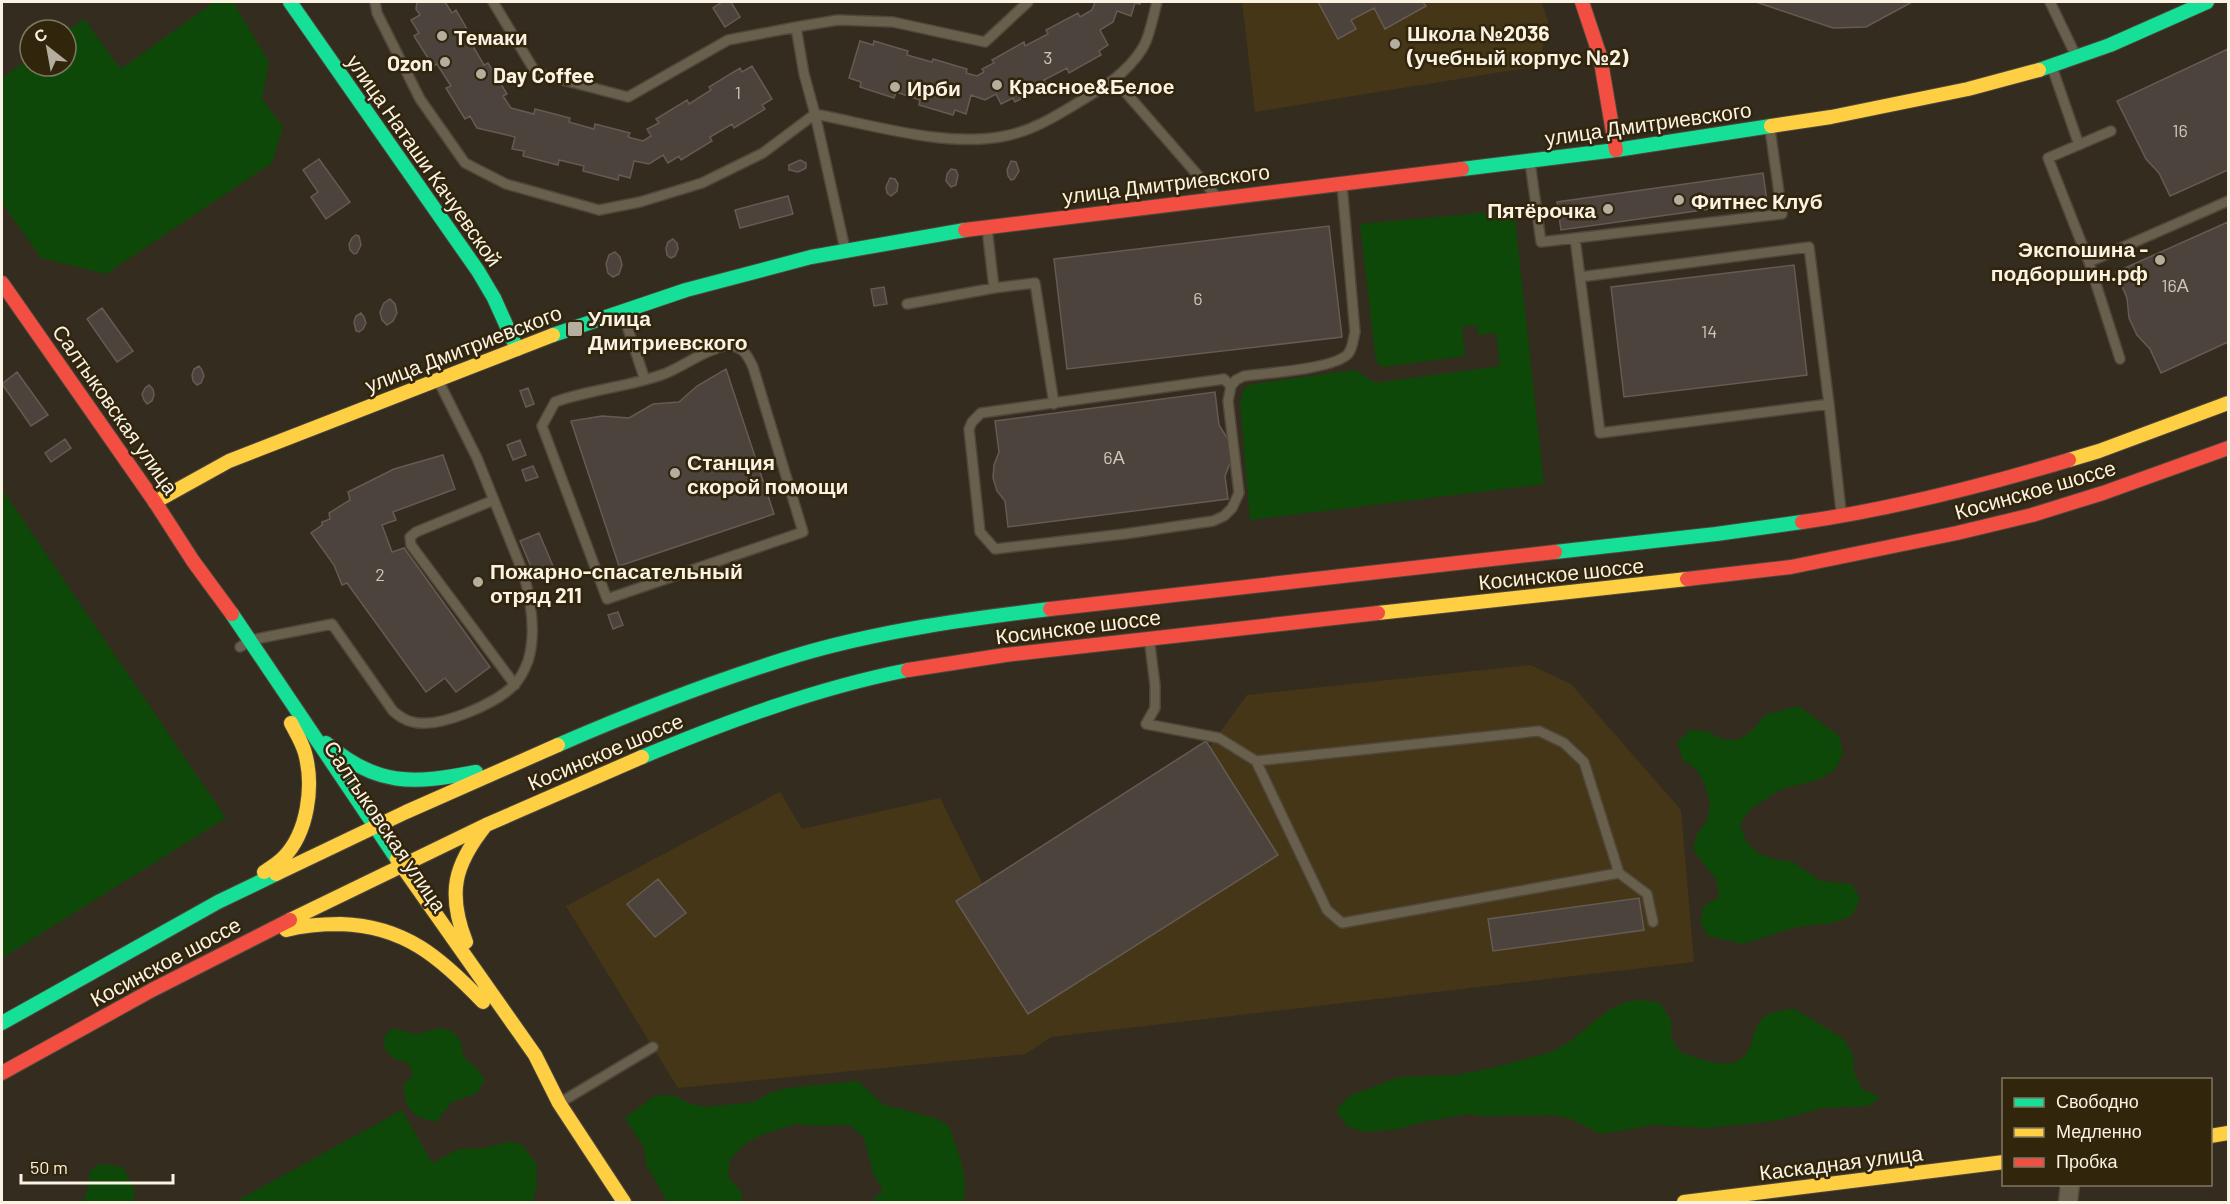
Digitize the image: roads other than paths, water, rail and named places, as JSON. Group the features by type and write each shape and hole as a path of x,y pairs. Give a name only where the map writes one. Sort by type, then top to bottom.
{"main road":[{"name":"улица Наташи Качуевской","path":"290,2 478,271 494,298 517,349"},
{"path":"1582,2 1592,23 1609,97 1616,150"},
{"name":"улица Дмитриевского","path":"155,502 229,462 517,349 622,311 753,271 845,250 987,226 1616,150 1892,106 1968,89 2052,65 2110,45 2207,2"},
{"name":"Салтыковская улица","path":"2,283 155,502 245,644 369,830 489,999 535,1055 559,1103 624,1203"},
{"name":"Косинское шоссе","path":"2,1023 218,902 369,830 637,711 799,655 894,632 1017,613 1716,534 1841,516 1925,499 2008,478 2099,451 2229,402"},
{"name":"Косинское шоссе","path":"2,1073 237,945 486,825 581,782 691,737 826,690 899,672 971,660 1791,567 1935,538 2032,515 2229,448"},
{"path":"297,721 338,754 367,771 393,780 417,782 512,765"},
{"path":"218,902 283,858 297,838 305,819 308,785 305,752 297,721"},
{"path":"486,825 472,843 462,864 454,883 453,902 457,923 489,999"},
{"path":"237,945 294,927 354,923 377,926 409,938 489,999"},
{"path":"2212,1136 2229,1133"},
{"name":"Каскадная улица","path":"1684,1203 2002,1162"}],"street":[{"path":"2068,1203 2070,1186"}],"lane":[{"path":"375,2 377,13 420,99 465,163 506,184 599,210 640,202 702,183 763,153 815,114 932,137 959,139 1004,136 1028,129 1057,116 1105,86 1126,68 1143,48 1157,2"},
{"path":"493,2 536,73 628,97 728,40 838,20 893,22 985,42 1028,2"},
{"path":"2050,2 2076,56"},
{"path":"796,27 804,74 845,250"},
{"path":"2052,65 2079,145"},
{"path":"1114,79 1217,198"},
{"path":"1530,160 1541,242 1782,214 1770,127"},
{"path":"2111,131 2048,158 2089,262 2120,359"},
{"path":"1231,386 1224,379 981,413 969,429 980,532 995,549 1124,534 1213,521 1224,516 1232,508 1239,493 1228,401 1231,386 1244,375 1324,365 1340,359 1352,348 1354,332 1342,183"},
{"path":"2089,262 2229,201"},
{"path":"987,226 994,288"},
{"path":"1575,238 1600,433 1829,404"},
{"path":"1580,276 1809,247 1841,516"},
{"path":"907,304 1035,283 1054,404"},
{"path":"622,311 645,380"},
{"path":"728,345 744,351 753,367 803,532 607,599 542,426 555,402 586,392 645,380 666,373 717,347 728,345"},
{"path":"245,644 332,624 393,711 412,722 426,723 460,715 505,693 515,685 528,662 531,646 530,605 524,575 477,458 438,380"},
{"path":"494,500 416,532 410,537 411,544 515,685"},
{"path":"1150,638 1155,708 1146,724 1219,738 1256,760 1328,910 1342,923 1619,873"},
{"path":"1256,760 1539,731 1564,743 1584,762 1619,873 1647,894 1653,922"},
{"path":"559,1103 653,1047"}],"place":[{"name":"Темаки","path":"442,36"},
{"name":"Школа №2036 (учебный корпус №2)","path":"1395,44"},
{"name":"Ozon","path":"445,62"},
{"name":"Day Coffee","path":"481,74"},
{"name":"Красное&Белое","path":"997,85"},
{"name":"Ирби","path":"895,87"},
{"name":"Фитнес Клуб","path":"1679,200"},
{"name":"Пятёрочка","path":"1608,209"},
{"name":"Экспошина - подборшин.рф","path":"2160,260"},
{"name":"Улица Дмитриевского","path":"575,329"},
{"name":"Станция скорой помощи","path":"675,473"},
{"name":"Пожарно-спасательный отряд 211","path":"478,582"}]}
